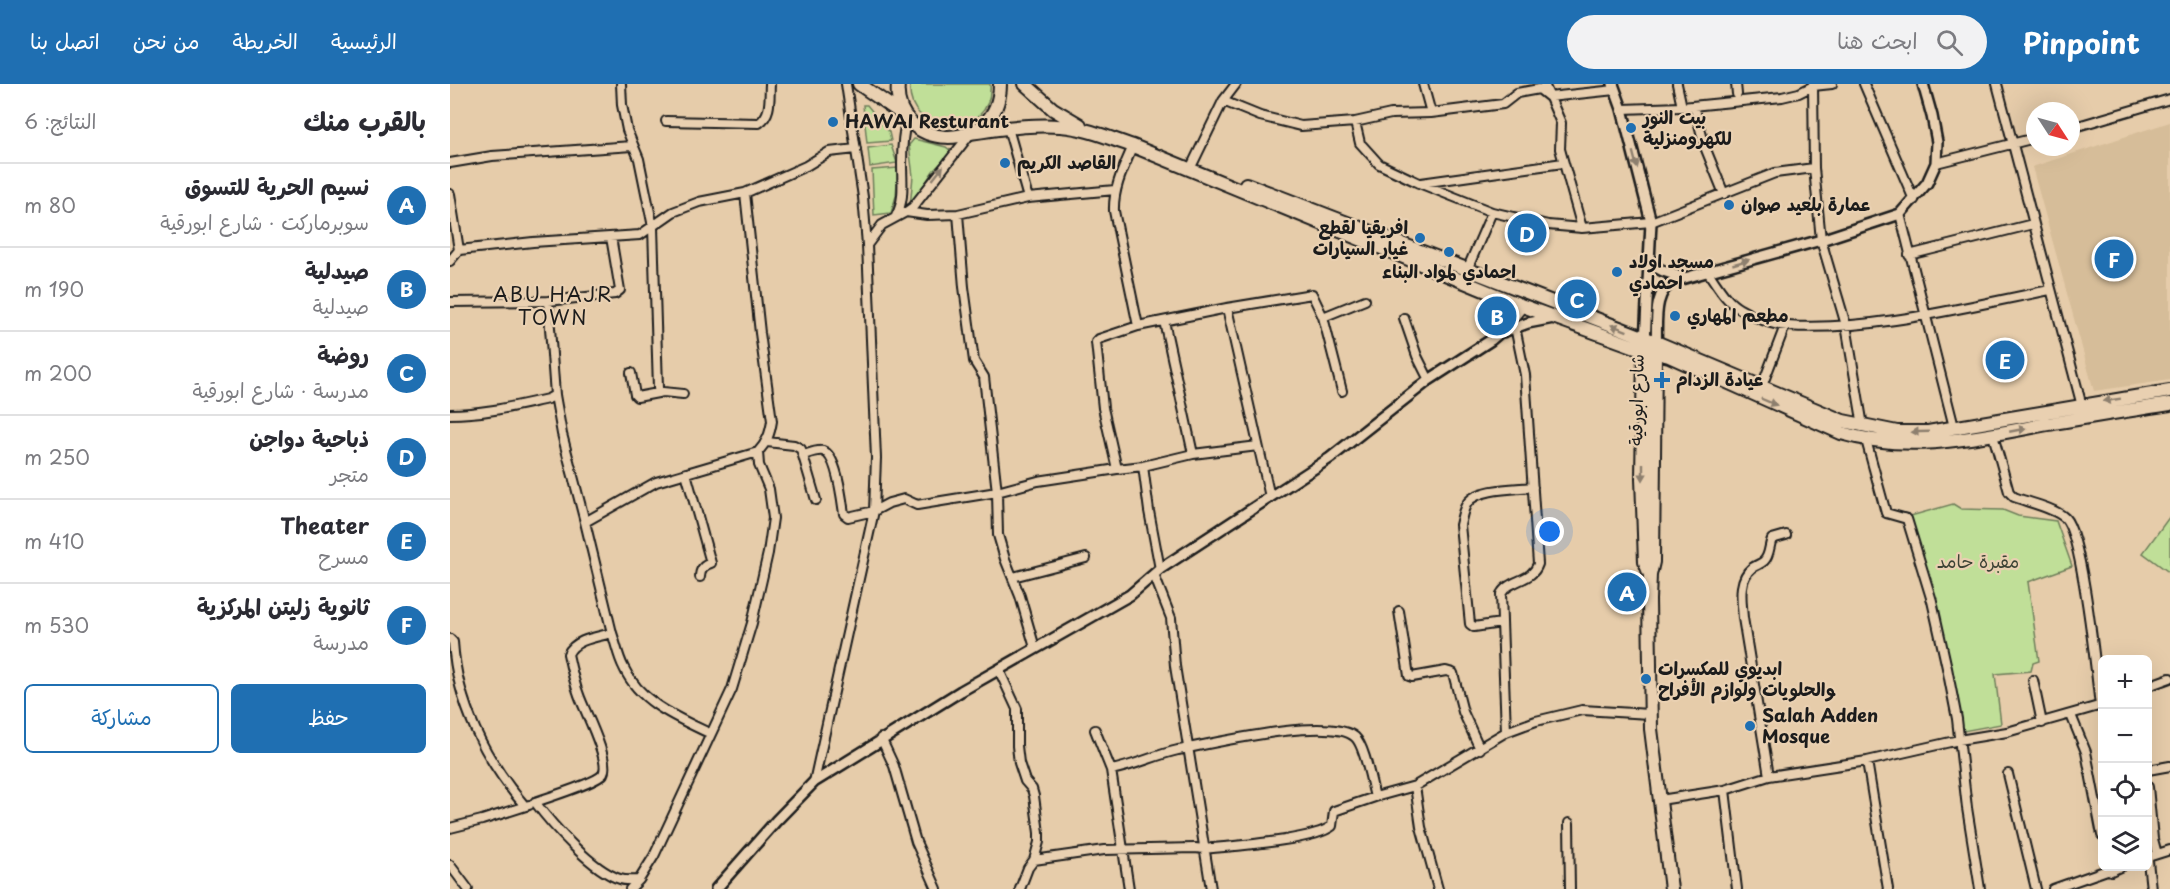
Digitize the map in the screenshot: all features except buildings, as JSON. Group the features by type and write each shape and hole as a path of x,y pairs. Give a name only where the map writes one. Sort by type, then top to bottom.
{"main road":[{"path":"860,84 908,117"},
{"path":"898,84 900,104 908,117 917,127 930,134 943,138 1008,128 1063,126 1077,128 1133,146 1554,318 1650,346 1762,386 1844,421 1863,426 1905,432 1928,432 2083,411 2170,404"},
{"path":"971,133 993,114 999,101 1000,84"},
{"path":"1025,84 1053,109 1079,125 1193,163 1529,294 1841,433 1866,440 1921,444 1993,435 2170,391"},
{"path":"1523,306 1529,294"},
{"name":"شارع ابورقية","path":"1650,346 1642,478 1645,562 1650,575 1650,714 1671,889"}],"street":[{"path":"621,84 622,105 633,146 639,159 653,226 659,393"},
{"path":"666,121 759,123 766,118 768,112 770,84"},
{"path":"813,782 874,510 876,458 867,245 863,197 846,84"},
{"path":"1193,163 1223,101 1236,84"},
{"path":"1423,84 1431,113"},
{"path":"1544,84 1561,123 1560,149 1582,228"},
{"path":"1677,84 1682,107"},
{"path":"1736,84 1737,94"},
{"path":"1622,109 1682,107 1782,97 1799,93 1813,85 1832,84"},
{"path":"1864,84 1914,200"},
{"path":"1923,84 1937,142 1935,163 1927,183 1900,214 1954,427"},
{"path":"1997,84 2083,411"},
{"path":"1813,85 1814,168 1821,240 1846,325 1863,426"},
{"path":"1223,101 1260,116 1301,126 1355,122 1392,114 1431,113 1503,104 1517,93 1539,89 1549,97 1614,87"},
{"name":"شارع ابورقية","path":"1614,87 1622,109 1651,222 1647,290 1650,346"},
{"path":"2080,125 2170,99"},
{"path":"1694,106 1706,147 1724,194"},
{"path":"867,245 877,231 899,211 903,191 903,147 908,117"},
{"path":"1355,122 1360,143 1374,160 1419,183 1492,212 1548,225 1582,228 1651,222 1775,173 1814,168"},
{"path":"1008,128 1028,198"},
{"path":"895,216 913,207 971,133"},
{"path":"1935,163 2026,141"},
{"path":"450,163 492,156 633,146"},
{"path":"1133,146 1115,190 1114,211 1138,326"},
{"path":"450,261 459,250 640,235 668,215 699,202 745,193 806,166 829,152 856,150"},
{"path":"1419,183 1563,163"},
{"path":"906,212 927,215 958,214 1028,198 1115,190"},
{"path":"585,522 656,482 758,452 767,442 772,421 745,193"},
{"path":"450,194 459,250"},
{"path":"1467,270 1492,212"},
{"path":"958,214 964,287 974,361 984,377 997,492 998,535 1035,648"},
{"name":"شارع ابورقية","path":"1650,346 1659,297 1667,284 1821,240 1900,214"},
{"path":"1910,255 2033,224"},
{"path":"450,302 548,301 615,294 620,290 611,237"},
{"path":"1650,264 1662,271 1685,278"},
{"path":"1707,271 1730,303 1758,319 1785,326 1846,325 1924,314 2050,290"},
{"path":"1117,469 1103,408 1096,342 1099,339 1138,326 1310,294 1323,317 1342,391"},
{"path":"1323,317 1365,300"},
{"path":"548,301 555,395 562,434 612,633 623,668 646,698 711,734"},
{"path":"1498,334 1523,306"},
{"path":"1227,308 1270,498"},
{"path":"1404,318 1417,356 1429,380"},
{"path":"716,889 813,782 882,738 1130,595 1157,572 1330,458 1429,380 1498,334 1515,327 1554,318"},
{"path":"1164,321 1193,454"},
{"path":"1762,386 1785,326"},
{"path":"1506,732 1501,599 1503,590 1533,573 1538,564 1525,375 1515,327"},
{"path":"631,373 637,397 659,393 683,394"},
{"path":"450,414 493,411 548,399 555,395"},
{"path":"1993,435 2009,492 2014,497 2062,516 2070,526 2080,563 2098,685"},
{"path":"1866,440 1886,513 1906,519 1927,585 1947,668 1959,740 1966,808 1980,889"},
{"path":"767,442 794,445 801,449 816,500"},
{"path":"804,455 821,451 832,459 846,517 904,499 917,506 997,492 1038,481 1143,466 1193,454 1258,446"},
{"path":"630,889 639,880 654,856 732,689 752,623 768,554 773,518 772,505 758,452"},
{"path":"1143,466 1157,572 1171,618 1174,666 1211,889"},
{"path":"686,473 711,563 705,565 701,570 700,577"},
{"path":"1501,623 1474,627 1470,624 1460,525 1463,512 1466,503 1478,495 1533,487"},
{"path":"1769,776 1743,618 1741,592 1743,582 1749,572 1767,557 1772,538 1786,535"},
{"path":"1013,577 1086,558"},
{"path":"1399,611 1409,676 1446,671 1453,674 1463,712 1480,749"},
{"path":"450,828 525,806 602,777 605,771 603,757 578,694 568,654 573,646 579,643 612,633"},
{"path":"450,639 453,642 459,687 465,705 492,760 525,806"},
{"path":"999,670 1017,709 1019,764 1025,781 1032,789 1039,833 1034,860 1028,868 1020,889"},
{"path":"2152,685 2170,678"},
{"path":"2033,680 2042,723"},
{"path":"1660,800 1725,790 1769,776 1867,761 1959,740 2007,732 2098,706"},
{"path":"1034,860 1104,849 1204,849 1262,843 1324,831 1332,826 1334,812 1415,786 1506,732 1558,715 1582,710 1650,714"},
{"path":"2071,715 2086,752 2099,817"},
{"path":"1112,770 1244,736 1299,729 1334,730 1351,734 1357,738 1375,798"},
{"path":"1095,730 1112,770 1129,889"},
{"path":"882,738 894,766 916,842 937,889"},
{"path":"1867,761 1888,889"},
{"path":"2152,769 2170,766"},
{"path":"2008,774 2036,889"},
{"path":"1415,786 1421,827 1438,889"},
{"path":"1725,790 1737,889"},
{"path":"535,802 569,841 606,872 622,880 639,880"},
{"path":"2151,817 2157,854"},
{"path":"1569,823 1570,889"},
{"path":"2152,856 2170,850"},
{"path":"450,866 468,889"},
{"path":"2053,889 2101,871"},
{"path":"2149,871 2151,889"}],"shaded area":[{"path":"2170,122 2170,380 2094,391 2032,167 2066,156 2080,156 2080,151"}],"green space":[{"path":"910,84 990,84 988,102 979,116 966,123 950,126 934,123 921,116 912,102"},
{"path":"863,105 867,105 889,132 891,141 867,143"},
{"path":"914,139 946,147 952,152 933,171 910,207 913,176 909,145"},
{"path":"891,145 897,163 870,167 868,148"},
{"path":"898,168 896,196 891,213 874,215 872,170"},
{"name":"مقبرة حامد","path":"1953,504 1961,509 2003,510 2018,516 2056,521 2072,566 2028,582 2039,661 2033,663 2031,671 1995,674 2001,724 1958,732 1934,605 1907,517"},
{"path":"2170,516 2170,573 2143,553"}],"place":[{"name":"HAWAI Resturant","path":"833,122"},
{"name":"بيت النور للكهرومنزلية","path":"1631,128"},
{"name":"القاصد الكريم","path":"1005,163"},
{"name":"عمارة بلعيد صوان","path":"1729,205"},
{"name":"ذباحية دواجن","path":"1527,233"},
{"name":"افريقيا لقطع غيار السيارات","path":"1420,238"},
{"name":"احمادي لمواد البناء","path":"1449,252"},
{"name":"ثانوية زليتن المركزية","path":"2114,259"},
{"name":"مسجد اولاد احمادي","path":"1617,272"},
{"name":"روضة","path":"1577,299"},
{"name":"صيدلية","path":"1497,316"},
{"name":"مطعم المهاري","path":"1675,316"},
{"name":"Theater","path":"2005,360"},
{"name":"عيادة الزدام","path":"1662,380"},
{"name":"نسيم الحرية للتسوق","path":"1627,592"},
{"name":"ابديوي للمكسرات والحلويات ولوازم الأفراح","path":"1646,679"},
{"name":"Salah Adden Mosque","path":"1750,726"}],"district":[{"name":"ABU HAJR TOWN","path":"553,306"}]}
